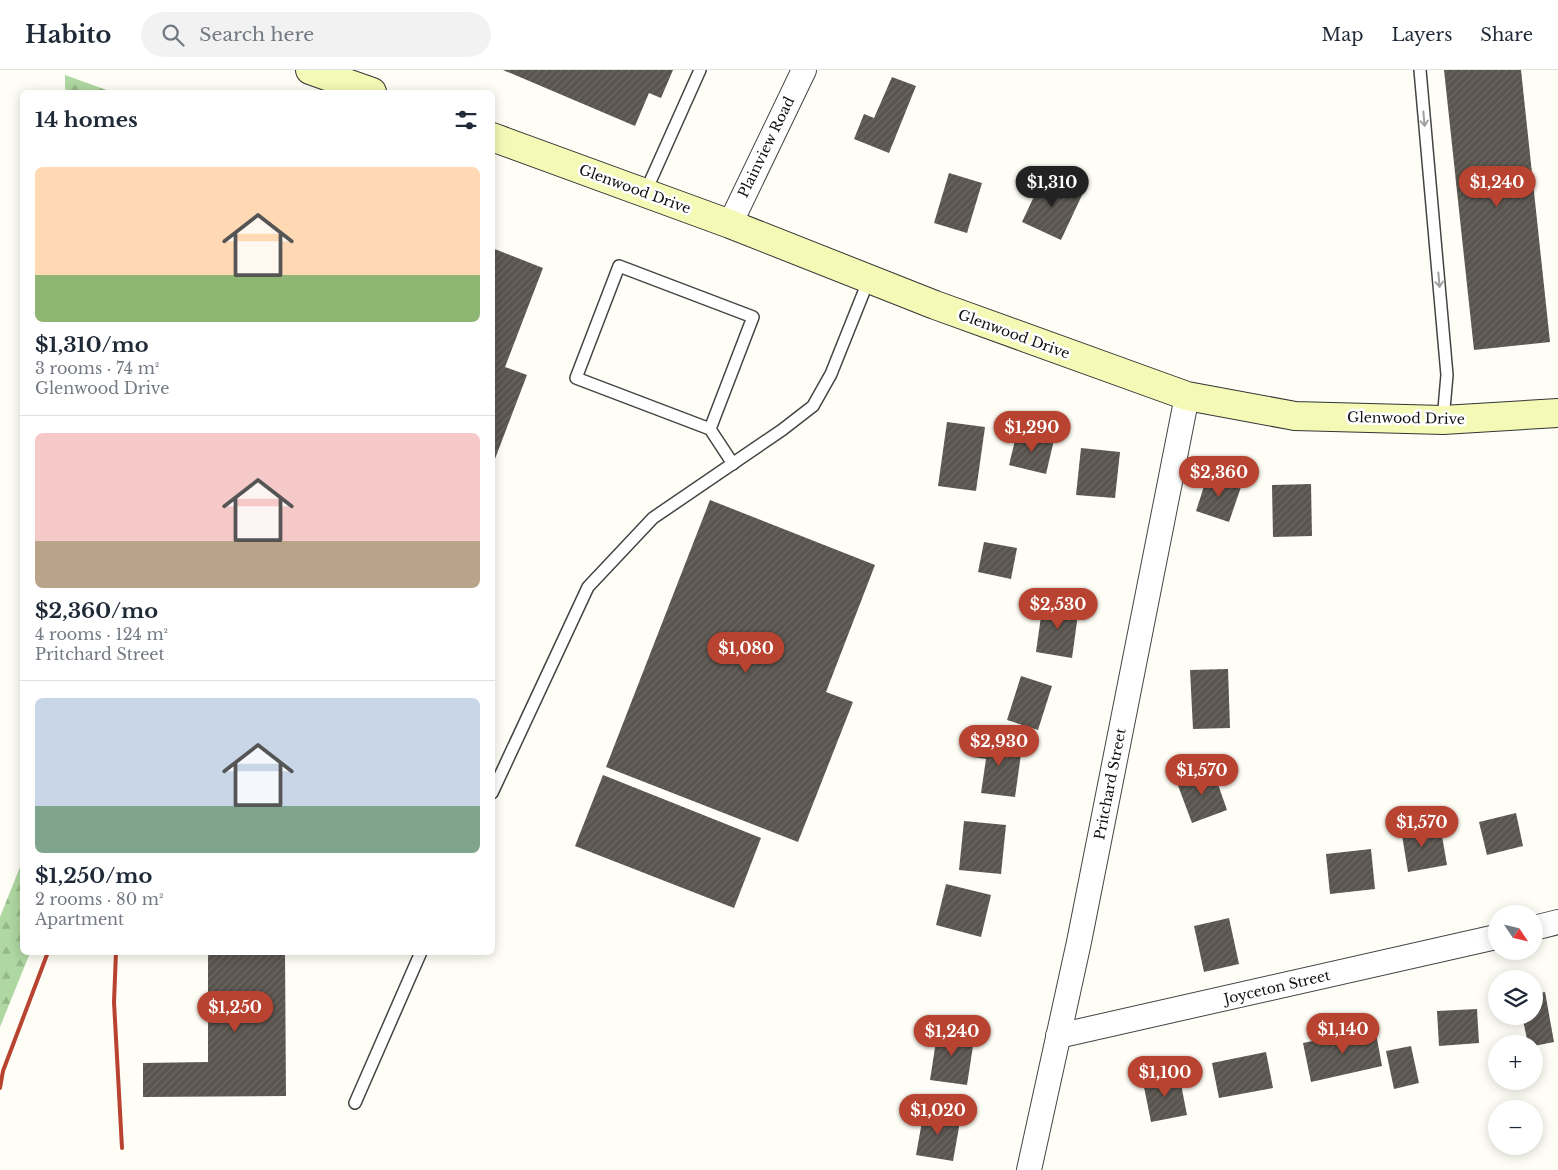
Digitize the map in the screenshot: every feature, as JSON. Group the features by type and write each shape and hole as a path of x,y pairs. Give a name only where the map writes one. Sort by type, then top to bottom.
{"street":[{"path":"310,70 366,90"},
{"name":"Plainview Road","path":"730,224 804,70"},
{"name":"Glenwood Drive","path":"495,138 730,224 935,305 1187,396 1295,416 1442,420 1558,413"},
{"name":"Pritchard Street","path":"1029,1170 1058,1036 1187,396"},
{"path":"1543,926 1558,922"},
{"name":"Joyceton Street","path":"1058,1036 1488,939"}],"lane":[{"path":"645,193 700,70"},
{"path":"1420,70 1447,374 1442,420"},
{"path":"710,429 753,317 619,266 576,378 710,429 733,464"},
{"path":"495,787 588,587 653,518 733,464 813,406 832,374 868,279"},
{"path":"354,1102 421,955"}],"green space":[{"path":"65,75 106,90 66,90"},
{"path":"20,867 20,955 29,955 0,1027 0,917"}],"building":[{"path":"503,70 673,70 661,98 649,93 635,126"},
{"path":"1444,70 1521,70 1550,342 1474,350"},
{"path":"892,77 916,86 889,153 854,139 864,114 874,118"},
{"path":"949,173 982,183 967,233 934,223"},
{"path":"1044,175 1083,193 1061,240 1022,222"},
{"path":"495,249 543,268 505,367 527,375 495,459"},
{"path":"947,422 985,427 976,491 938,486"},
{"path":"1017,432 1054,440 1046,474 1009,465"},
{"path":"1081,448 1120,452 1115,498 1076,495"},
{"path":"1208,474 1242,484 1229,522 1196,511"},
{"path":"1311,484 1312,536 1273,537 1272,485"},
{"path":"710,500 875,565 826,692 853,702 798,842 606,767"},
{"path":"984,542 1017,548 1011,579 978,572"},
{"path":"1043,602 1079,607 1072,658 1036,652"},
{"path":"1228,669 1230,728 1193,729 1190,670"},
{"path":"1021,676 1052,686 1038,730 1007,720"},
{"path":"974,740 1022,747 1015,797 981,793 986,759 972,757"},
{"path":"1213,770 1227,810 1192,823 1177,783"},
{"path":"603,775 761,838 734,908 575,846"},
{"path":"1516,813 1523,846 1487,855 1479,822"},
{"path":"1418,820 1421,834 1441,830 1447,865 1408,872 1400,823"},
{"path":"964,821 1006,825 1001,874 959,870"},
{"path":"1371,849 1375,889 1330,894 1326,854"},
{"path":"946,884 991,895 981,937 936,925"},
{"path":"1229,918 1239,964 1204,972 1194,926"},
{"path":"208,955 285,955 286,1096 143,1097 143,1063 208,1062"},
{"path":"1543,992 1545,992 1554,1042 1543,1044 1543,1035 1526,1035 1524,1025 1543,1025"},
{"path":"1477,1009 1479,1043 1439,1046 1437,1011"},
{"path":"938,1028 975,1033 967,1085 930,1080"},
{"path":"1375,1028 1382,1066 1311,1082 1303,1043"},
{"path":"1411,1046 1419,1083 1394,1089 1386,1051"},
{"path":"1266,1052 1273,1088 1219,1098 1212,1063"},
{"path":"1179,1074 1187,1115 1151,1122 1143,1082"},
{"path":"924,1110 961,1116 953,1161 916,1155"}],"railway":[{"path":"0,1088 3,1071 47,955"},
{"path":"116,955 114,1002 122,1148"}]}
